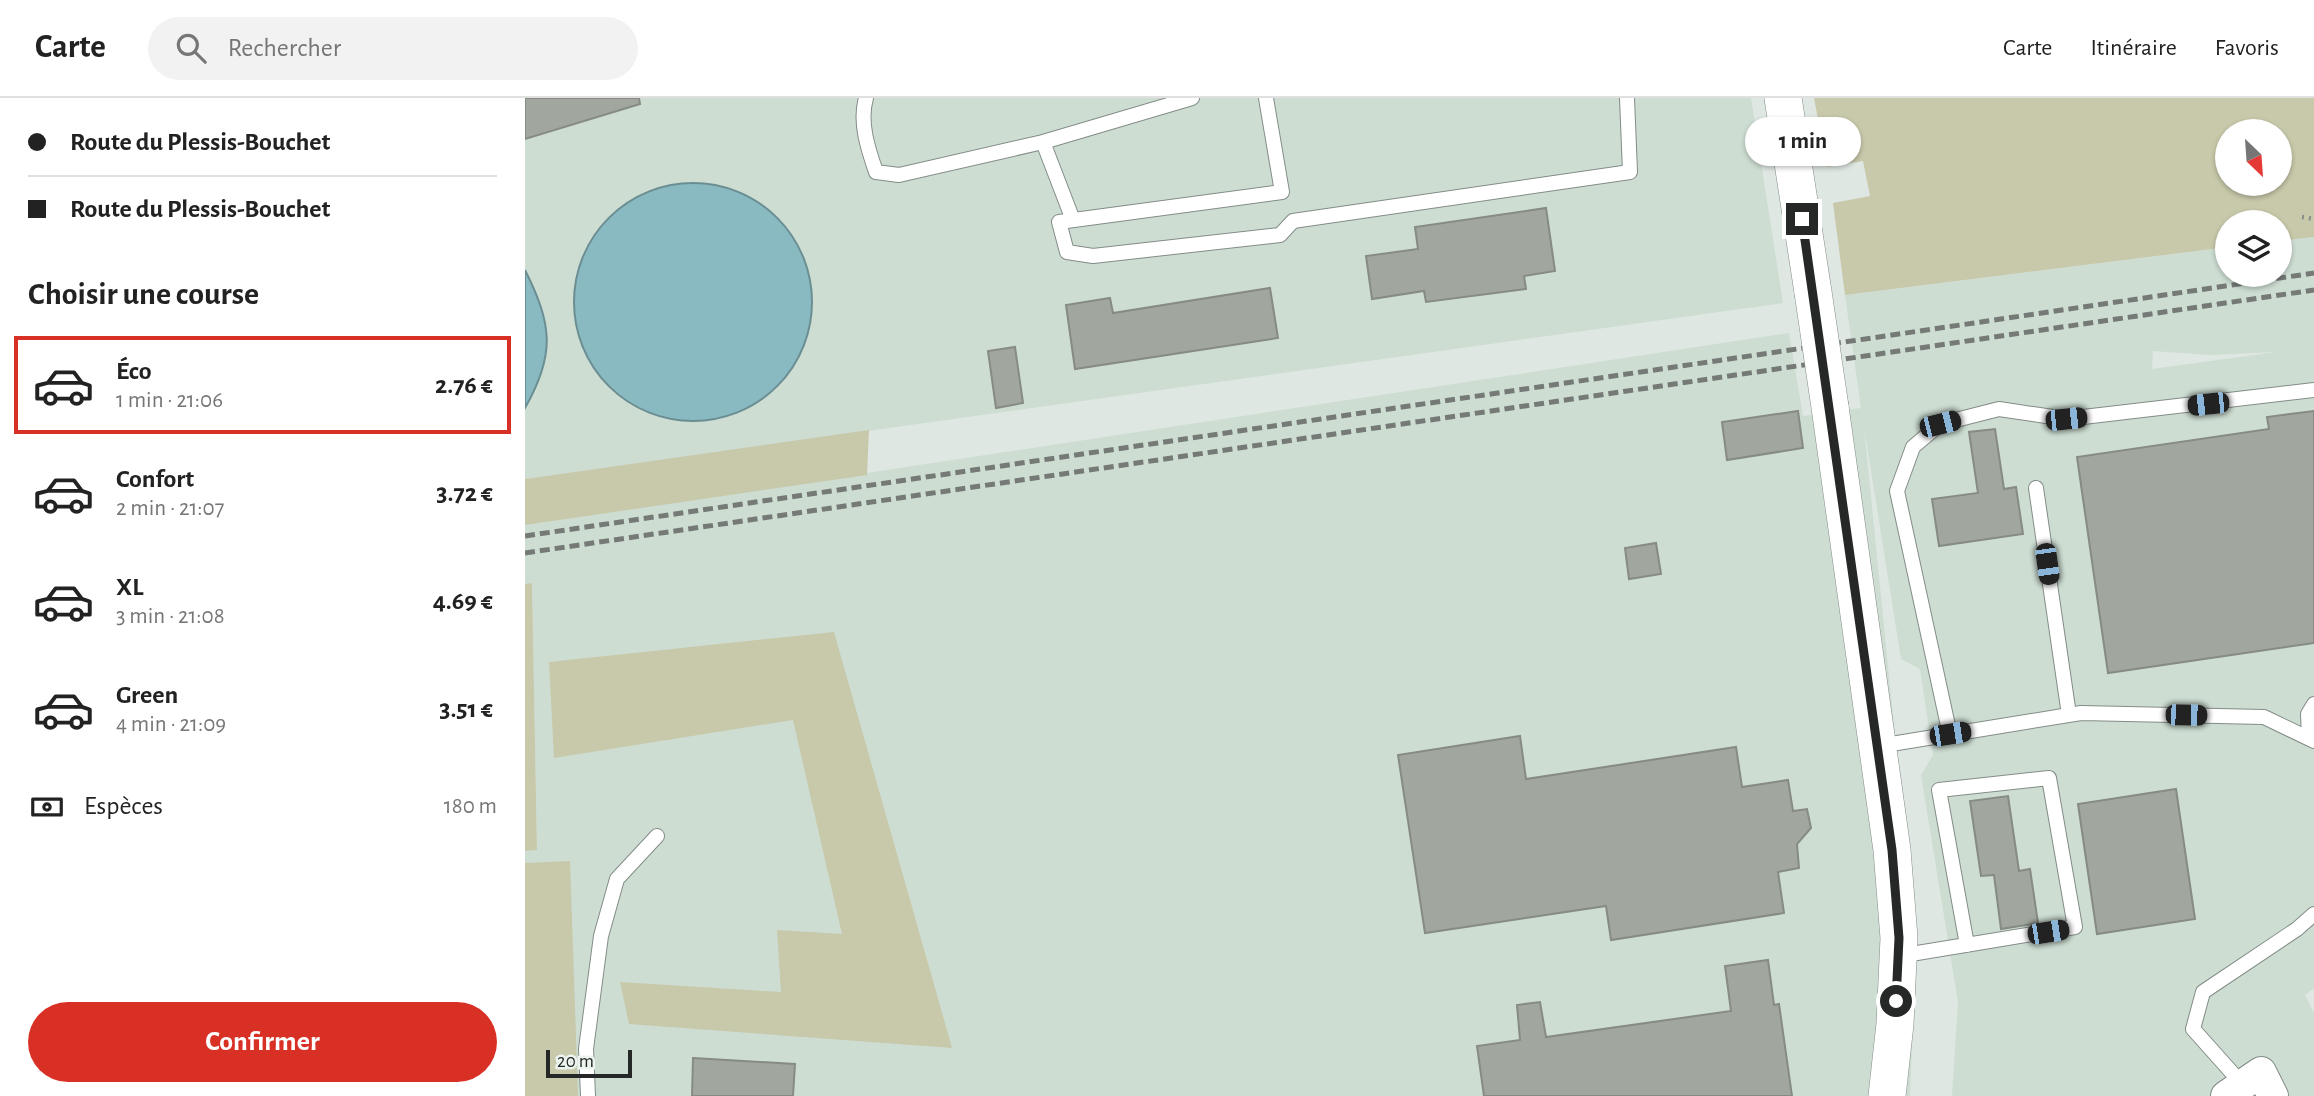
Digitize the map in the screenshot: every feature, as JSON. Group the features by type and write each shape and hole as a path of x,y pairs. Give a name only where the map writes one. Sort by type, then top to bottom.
{"street":[{"path":"1783,98 1830,407 1892,850 1898,956 1887,1096"},
{"path":"2234,1090 2260,1072 2273,1096"}],"lane":[{"path":"866,98 862,111 867,146 876,172 899,175 1043,142 1192,98"},
{"path":"1266,98 1282,192 1059,222 1067,252 1093,256 1280,235 1293,221 1630,172 1627,98"},
{"path":"1043,142 1073,220"},
{"path":"1950,734 1897,491 1913,447 1940,424 1999,409 2066,419 2314,390"},
{"path":"2036,488 2069,715"},
{"path":"2311,739 2308,713 2314,704"},
{"path":"1877,747 2081,713 2264,717 2311,739"},
{"path":"1898,956 1966,945 2075,927 2049,778 1938,790 1966,945"},
{"path":"588,1096 586,1049 601,936 617,879 657,836"},
{"path":"2234,1090 2193,1029 2203,992 2297,929 2314,914"}],"path":[{"path":"2302,217 2314,219"}],"shaded area":[{"path":"525,98 1751,98 1783,303 525,479"},
{"path":"2314,237 2314,988 2305,995 2314,1013 2314,1096 1952,1096 1958,1002 1921,775 1933,755 1920,669 1901,659 1864,427 1916,945 1910,1096 525,1096 525,851 537,850 532,583 525,584 525,525 1789,333 1803,416 1861,408 1845,295 2215,249 2215,287 2292,287 2292,240","holes":["2153,351 2210,355 2276,352 2152,369"]}],"green space":[{"path":"1814,98 2314,98 2314,237 2292,240 2292,210 2215,210 2215,249 1845,295 1833,203 1870,196 1863,161 1827,167"},
{"path":"869,430 867,475 525,525 525,479"},
{"path":"532,583 537,850 525,851 525,584"},
{"path":"834,632 952,1048 629,1024 620,982 781,992 777,930 842,934 793,720 554,758 549,662"},
{"path":"570,861 578,1096 525,1096 525,863"}],"water":[{"path":"693,183 716,185 738,192 759,203 777,218 792,236 803,257 810,279 810,325 803,347 792,368 777,386 759,401 738,412 716,419 693,421 670,419 648,412 627,401 609,386 594,368 583,347 576,325 574,302 576,279 583,257 594,236 609,218 627,203 648,192 670,185"},
{"path":"525,270 541,307 547,339 542,371 525,408"}],"building":[{"path":"525,98 639,98 640,104 525,139"},
{"path":"1546,208 1555,271 1524,276 1526,289 1426,302 1424,291 1372,299 1366,256 1418,249 1415,227"},
{"path":"1270,288 1278,338 1075,369 1066,305 1110,298 1113,313"},
{"path":"1015,347 1023,403 996,408 988,351"},
{"path":"1798,411 1803,448 1727,460 1722,422"},
{"path":"2314,411 2314,643 2108,673 2077,457 2269,429 2267,417"},
{"path":"1995,429 2004,489 2016,487 2023,534 1939,546 1932,499 1978,493 1969,432"},
{"path":"1656,543 1661,574 1629,579 1625,548"},
{"path":"1520,736 1526,779 1736,747 1742,787 1788,780 1793,811 1807,809 1811,828 1797,844 1799,868 1778,872 1784,913 1611,940 1606,906 1425,933 1398,755"},
{"path":"2176,789 2195,919 2097,934 2078,804"},
{"path":"2008,796 2019,871 2030,869 2038,923 2001,929 1994,875 1981,876 1970,801"},
{"path":"1768,960 1774,1005 1779,1004 1792,1096 1484,1096 1477,1046 1520,1040 1517,1005 1540,1002 1546,1037 1731,1011 1725,966"},
{"path":"693,1058 795,1064 793,1096 692,1096"}],"railway":[{"path":"525,536 2314,273"},
{"path":"525,553 2314,290"}],"route":[{"path":"1802,219 1892,850 1899,938 1896,1001"}]}
